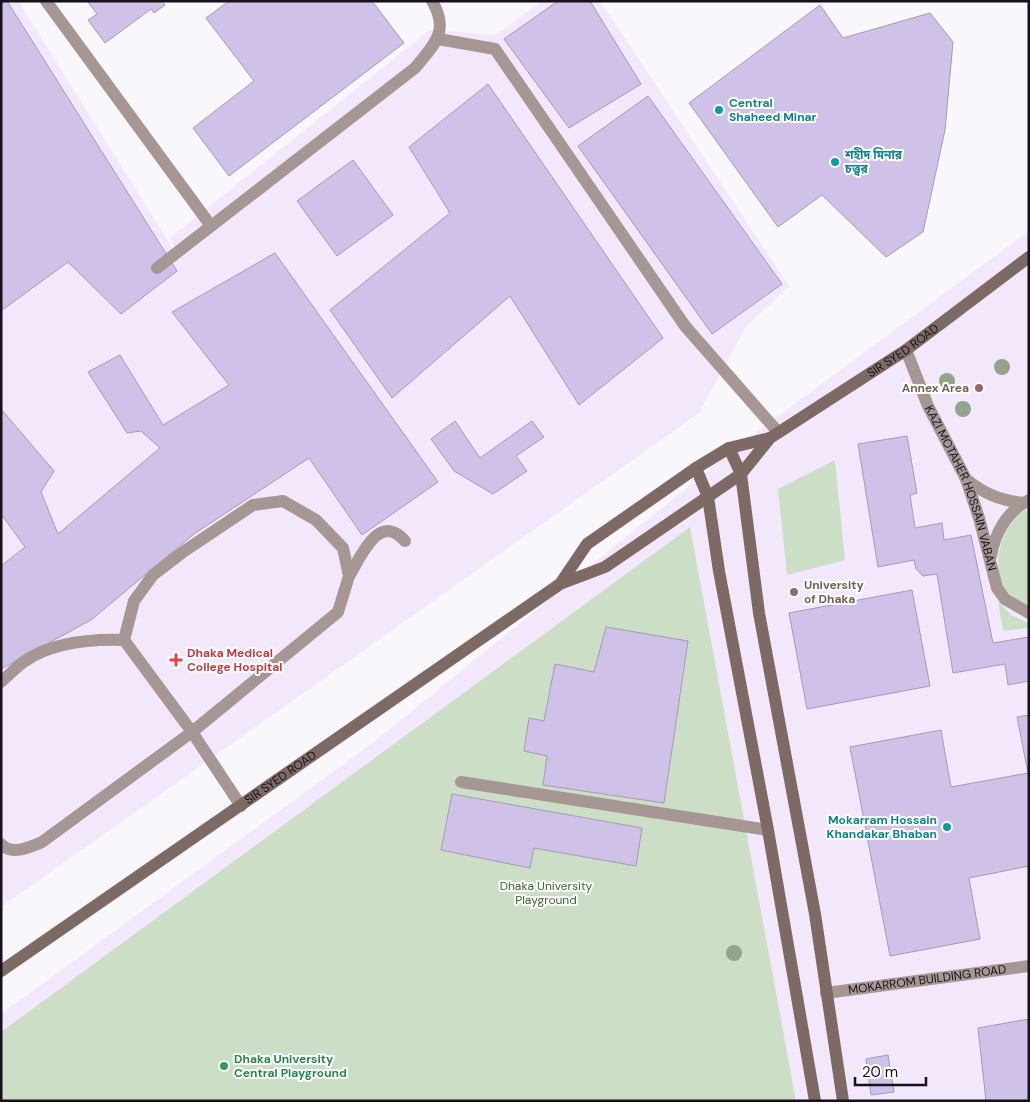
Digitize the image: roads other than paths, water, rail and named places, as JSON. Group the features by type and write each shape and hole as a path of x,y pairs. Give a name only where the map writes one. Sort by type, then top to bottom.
{"main road":[{"name":"SIR SYED ROAD","path":"560,584 588,544 696,468 729,448 774,435 906,350 1029,257"},
{"name":"SIR SYED ROAD","path":"1,971 560,584 605,567 708,497 741,474 774,435"},
{"path":"729,448 741,474 759,613 815,914 844,1101"},
{"path":"696,468 708,497 719,571 768,830 815,1101"}],"lane":[{"path":"46,1 211,226"},
{"path":"157,268 415,68 438,39 440,14 432,1"},
{"path":"438,39 495,49 685,326 774,435"},
{"name":"KAZI MOTAHER HOSSAIN VABAN","path":"906,350 928,406 966,479 997,588 1004,599 1029,613"},
{"path":"966,479 979,490 993,498 1026,502"},
{"path":"124,640 134,601 153,576 183,552 253,505 283,501 316,520 343,548 349,576"},
{"path":"990,561 999,531 1006,518 1026,502"},
{"path":"1,844 4,847 16,850 42,842 192,732 338,612 349,576 371,539 380,532 390,530 399,533 405,541"},
{"path":"1,682 24,661 43,652 79,641 124,640"},
{"path":"124,640 192,732 241,806"},
{"path":"461,782 768,830"},
{"name":"MOKARROM BUILDING ROAD","path":"826,993 1029,966"}],"place":[{"name":"Central Shaheed Minar","path":"719,110"},
{"name":"শহীদ মিনার চত্ত্বর","path":"835,162"},
{"name":"Annex Area","path":"979,388"},
{"name":"University of Dhaka","path":"794,592"},
{"name":"Dhaka Medical College Hospital","path":"176,660"},
{"name":"Mokarram Hossain Khandakar Bhaban","path":"947,827"},
{"name":"Dhaka University Central Playground","path":"224,1066"}],"park label":[{"name":"Dhaka University Playground","path":"546,893"}]}
